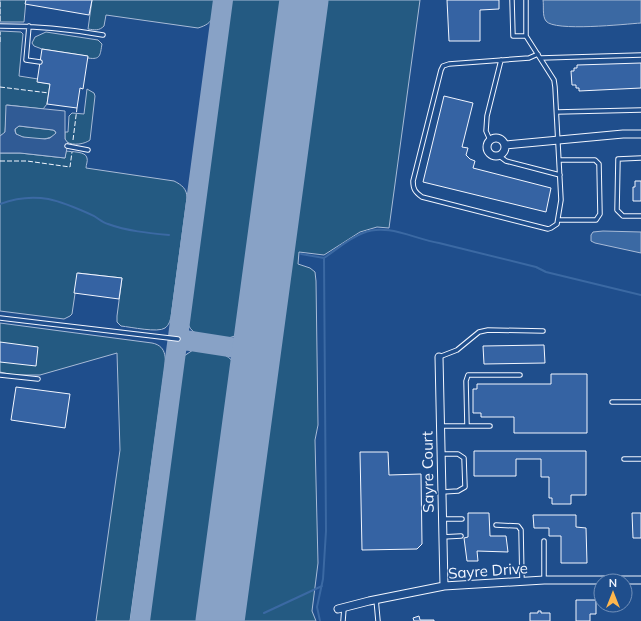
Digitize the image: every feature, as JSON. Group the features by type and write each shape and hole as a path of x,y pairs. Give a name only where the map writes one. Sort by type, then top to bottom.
{"street":[{"path":"505,145 641,134"},
{"path":"495,137 500,138 505,145 504,152 498,155 492,155 488,151 487,144 495,137"},
{"name":"Sayre Court","path":"439,357 444,586"},
{"name":"Sayre Drive","path":"341,608 376,599 444,586 544,580 641,580"}],"lane":[{"path":"512,0 512,36 526,36"},
{"path":"526,0 526,36 538,54 554,80 561,200 558,220 555,226 548,229 422,197 415,191 414,181 443,66 449,64 529,58 538,54"},
{"path":"0,26 29,26 103,35"},
{"path":"29,26 26,60 40,62"},
{"path":"540,58 641,55"},
{"path":"490,140 486,131 487,116 501,60"},
{"path":"557,112 641,110"},
{"path":"67,146 88,150"},
{"path":"498,155 506,162 560,176"},
{"path":"641,158 618,159 617,210 623,216 641,216"},
{"path":"558,220 596,220 600,214 598,162 594,160 559,160"},
{"path":"0,318 178,339"},
{"path":"439,357 457,350 479,332 488,330 543,331"},
{"path":"0,375 38,379"},
{"path":"467,426 466,381 468,375 520,375"},
{"path":"612,402 641,402"},
{"path":"440,426 490,426"},
{"path":"441,454 458,454 464,458 465,479 465,486 458,491 442,492"},
{"path":"624,459 641,459"},
{"path":"442,519 462,519"},
{"path":"496,525 518,526 521,530 522,581"},
{"path":"442,537 461,536"},
{"path":"544,541 544,580"},
{"path":"376,599 378,621"},
{"path":"341,608 342,621"}],"shaded area":[{"path":"0,0 26,0 24,22 0,22"},
{"path":"92,0 216,0 213,18 208,24 198,28 106,15 104,26 95,30 88,29"},
{"path":"229,0 286,0 288,7 248,316 240,333 227,338 219,339 196,333 191,329 188,323 203,185 223,32"},
{"path":"315,0 420,0 389,228 377,227 360,232 324,255 299,252 298,264 310,268 315,272 316,281 318,425 315,440 318,563 312,611 316,621 232,621"},
{"path":"543,0 641,0 641,23 576,27 552,24 545,19"},
{"path":"0,31 21,32 23,34 19,76 38,79 38,82 50,84 47,104 43,109 7,105 5,133 0,136"},
{"path":"46,32 98,40 102,44 100,54 95,58 88,58 87,56 42,49 34,46 32,43 35,37"},
{"path":"87,89 94,93 95,96 90,140 85,143 72,144 65,139 65,132 68,132 69,116 72,113 84,114"},
{"path":"6,105 65,111 65,139 68,143 65,158 20,153 0,153 0,136 5,132","holes":["19,126 53,130 56,133 50,138 45,139 23,137 16,134 15,131 15,129"]},
{"path":"19,126 53,130 56,134 52,137 42,139 25,138 16,134 15,129"},
{"path":"66,151 84,154 87,158 86,168 174,181 185,190 187,198 171,317 165,328 151,330 121,326 117,322 117,316 122,278 78,273 72,314 64,319 0,311 0,153 20,153 65,158"},
{"path":"593,232 641,232 641,253 595,243 591,241 591,235"},
{"path":"0,323 152,343 161,347 165,355 165,369 130,621 96,621 120,450 117,353 40,375 13,375 0,372"},
{"path":"193,350 219,353 231,360 238,373 239,382 209,605 206,621 147,621 182,362 184,356"}],"building":[{"path":"26,0 92,0 89,15 25,4"},
{"path":"447,0 499,0 499,9 480,10 480,41 449,41"},
{"path":"42,49 88,56 83,89 80,88 77,108 47,104 50,84 37,82"},
{"path":"641,63 641,88 579,91 579,88 576,88 576,85 572,85 571,71 574,71 574,68 577,68 577,65"},
{"path":"444,96 473,103 462,147 468,148 466,155 475,161 473,168 551,188 546,212 423,182"},
{"path":"635,181 641,181 641,201 633,201 633,187 635,187"},
{"path":"77,273 122,278 119,299 74,293"},
{"path":"0,342 38,347 36,366 0,362"},
{"path":"544,345 545,363 484,364 483,346"},
{"path":"551,374 587,374 587,433 514,433 514,417 481,417 481,413 473,413 473,389 477,389 477,384 551,384"},
{"path":"16,387 70,394 65,428 11,420"},
{"path":"474,451 586,451 586,495 571,495 571,504 552,504 552,498 549,498 549,477 541,477 541,459 516,459 516,476 474,476"},
{"path":"360,452 388,452 389,475 421,474 422,544 417,549 362,550"},
{"path":"468,513 489,513 490,536 506,536 508,552 477,551 478,561 467,561 464,538 468,537"},
{"path":"632,513 641,513 641,538 633,538"},
{"path":"533,515 576,515 576,527 586,528 587,563 561,563 561,536 549,536 549,528 534,528"},
{"path":"576,600 593,600 593,613 596,614 590,614 590,621 576,621"},
{"path":"538,611 541,611 541,613 550,613 550,621 530,621 530,613 538,613"},
{"path":"419,616 420,620 434,621 414,621 413,618"}],"waterway":[{"path":"0,204 26,198 48,199 71,206 94,216 104,223 138,231 169,235"},
{"path":"301,254 324,258 358,235 372,230 391,231 536,267 546,272 641,295"},
{"path":"320,621 317,607 323,579 326,531 324,258"},
{"path":"264,613 322,586"}],"taxiway":[{"path":"140,621 223,0"},
{"path":"178,339 256,351"}],"runway":[{"path":"220,621 304,0"}],"fence":[{"path":"0,0 0,21"},
{"path":"0,32 0,42"},
{"path":"0,87 49,93"},
{"path":"73,140 77,108"},
{"path":"0,161 27,161 70,167 72,152"}]}
